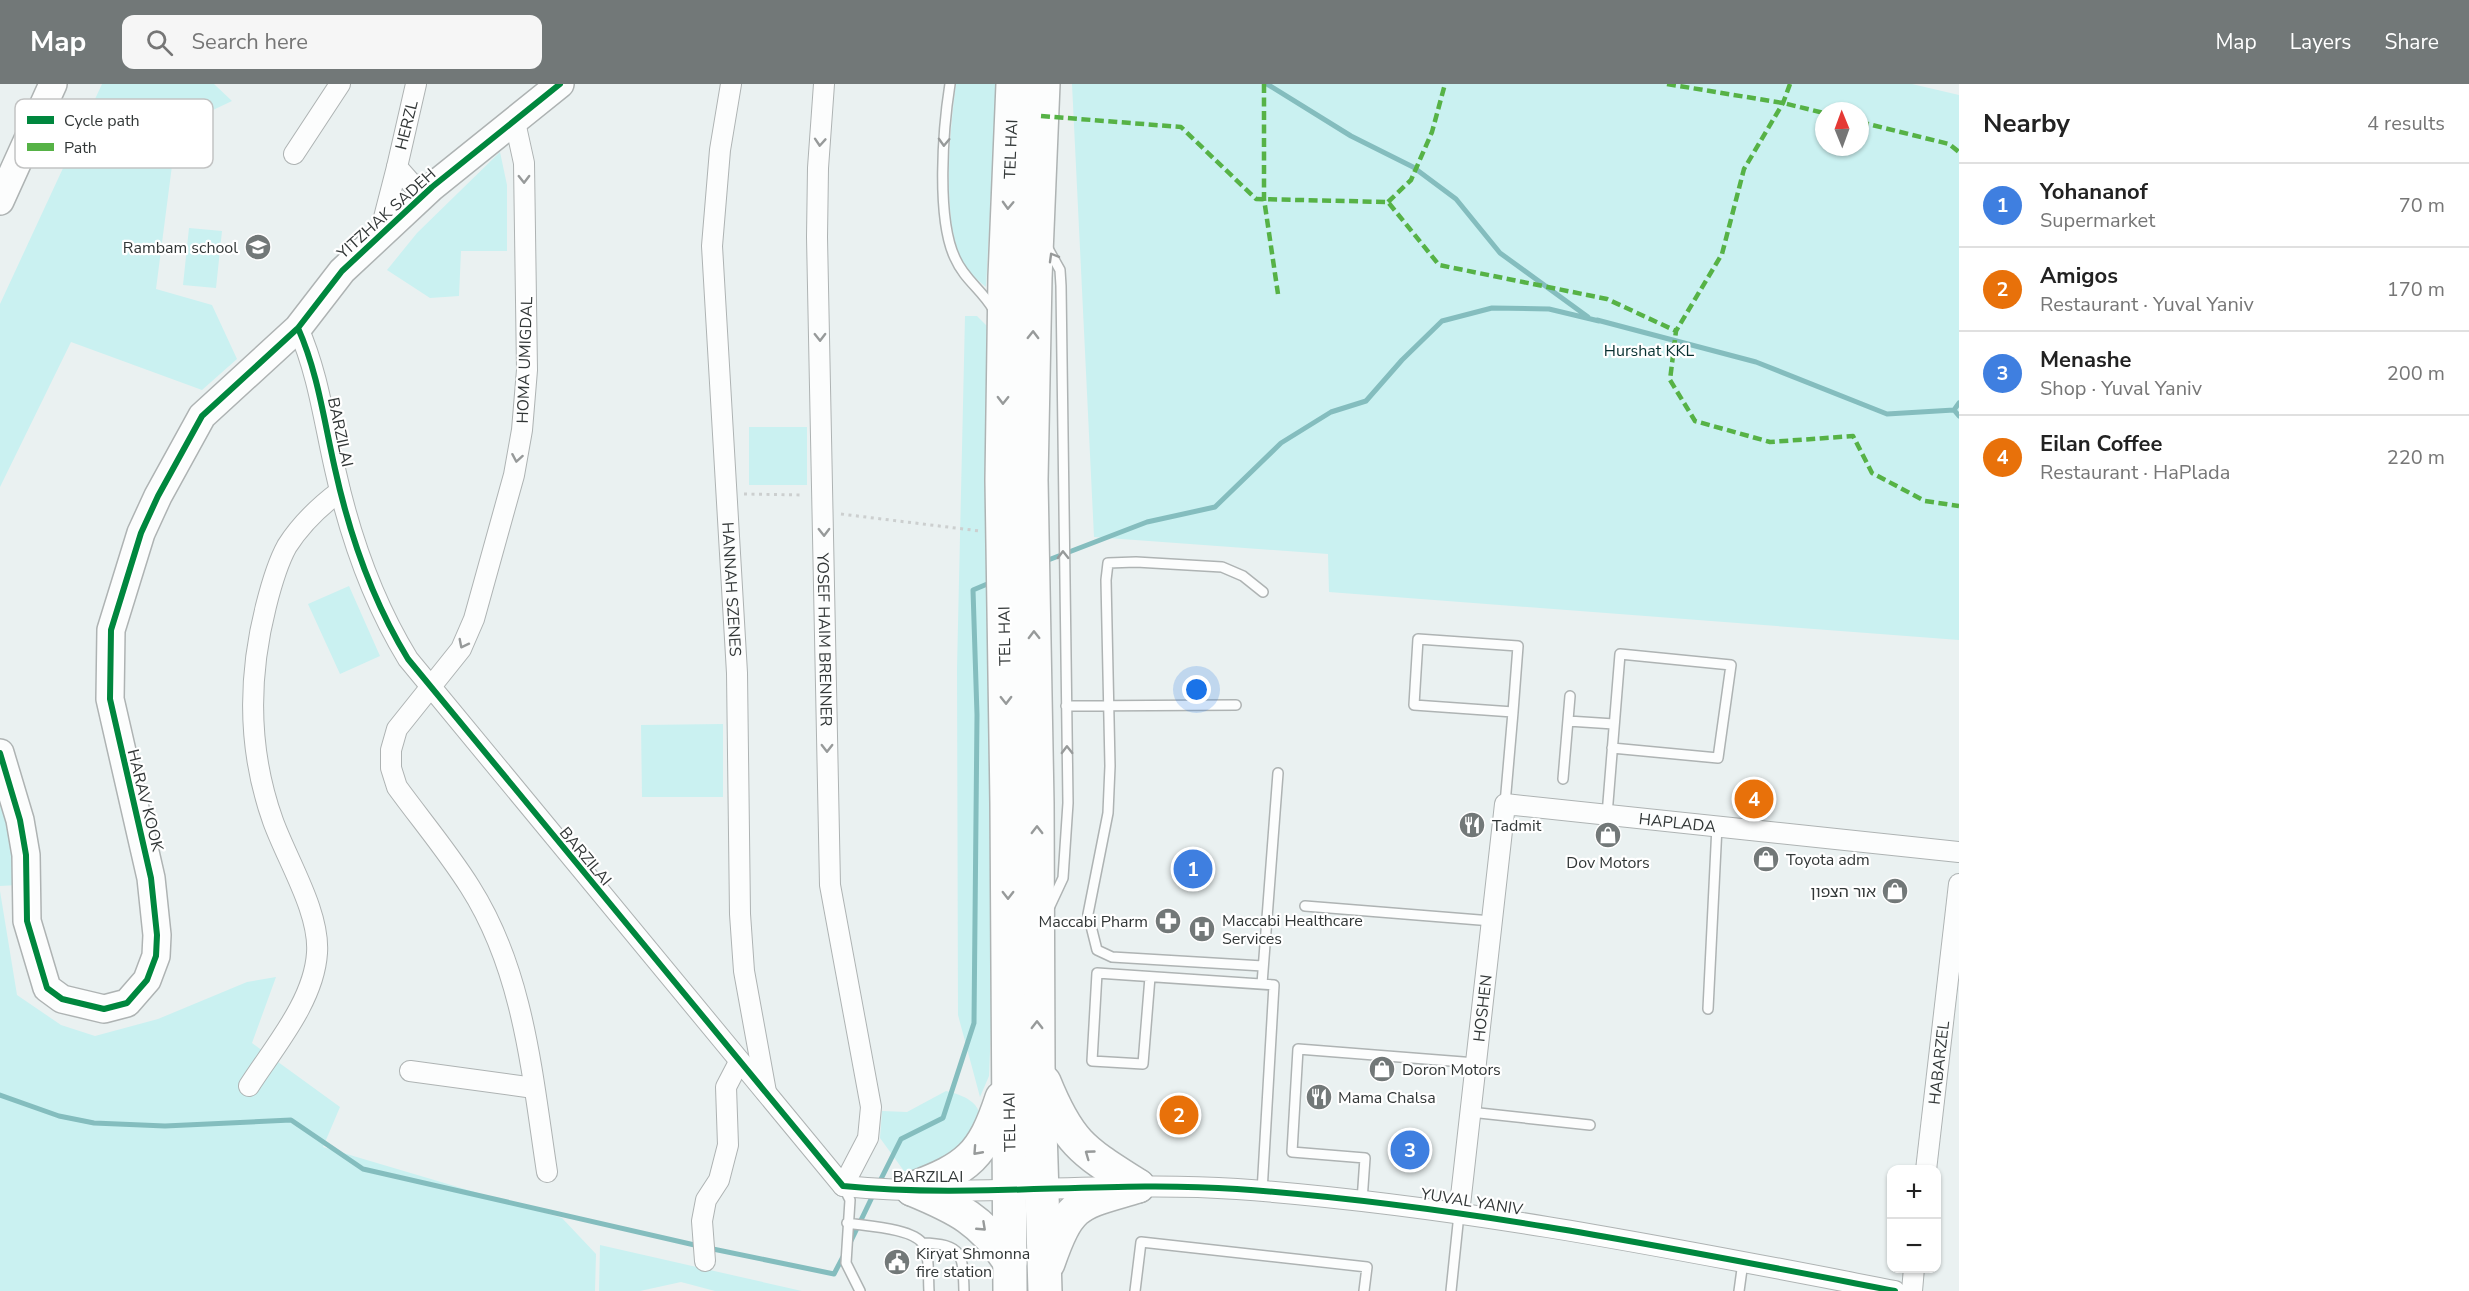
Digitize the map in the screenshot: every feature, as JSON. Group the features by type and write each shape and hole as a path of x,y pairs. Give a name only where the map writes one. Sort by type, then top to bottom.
{"highway":[{"name":"TEL HAI","path":"1013,84 1004,327 1003,534 1008,1079 1025,1188"},
{"name":"TEL HAI","path":"1025,1188 1038,1066 1031,480 1043,84"},
{"path":"1038,1066 1064,1128 1083,1150 1138,1186"},
{"path":"912,1190 946,1176 980,1149 991,1132 1008,1079"},
{"path":"1045,1282 1060,1228 1073,1210 1089,1201 1138,1186"},
{"path":"1025,1188 1045,1282"},
{"path":"1010,1277 1025,1188"},
{"path":"912,1190 967,1214 996,1241 1010,1277"}],"street":[{"path":"46,99 53,84"},
{"path":"294,154 340,84"},
{"name":"HERZL","path":"379,237 416,84"},
{"name":"YITZHAK SADEH","path":"298,328 342,271 432,188 560,84"},
{"name":"HANNAH SZENES","path":"731,84 720,150 712,246 737,673 744,971 766,1095"},
{"name":"YOSEF HAIM BRENNER","path":"824,84 818,168 817,237 830,885 871,1107 868,1138 843,1186"},
{"name":"HOMA UMIGDAL","path":"515,122 524,163 526,370 522,430 514,475 474,619 461,649 397,729 391,750 391,768 397,787 470,888 506,961 519,1003 547,1172"},
{"name":"HERZL","path":"397,167 412,184 432,188"},
{"path":"0,201 15,168"},
{"name":"BARZILAI","path":"298,328 316,377 340,490 366,575 387,623 408,659 766,1095 843,1186 912,1190 1025,1188"},
{"name":"HARAV KOOK","path":"0,753 20,820 26,855 27,921 47,988 62,999 104,1010 127,1003 147,980 156,956 157,935 149,869 110,699 111,630 141,533 158,496 202,416 298,328"},
{"path":"249,1086 302,1003 317,954 316,929 272,819 260,778 253,728 252,682 260,632 271,586 287,547 306,521 340,490"},
{"name":"HAPLADA","path":"1505,804 1959,852"},
{"name":"HOSHEN","path":"1459,1214 1505,804"},
{"name":"HABARZEL","path":"1927,1165 1959,884"},
{"path":"705,1261 704,1211 706,1200 719,1180 728,1145 726,1087 739,1062"},
{"path":"410,1071 534,1088"},
{"name":"YUVAL YANIV","path":"1025,1188 1138,1186 1262,1192 1410,1205 1743,1262 1894,1291"},
{"path":"1912,1291 1914,1273"}],"lane":[{"path":"950,84 944,151 948,237 954,257 966,279 982,292 1004,327"},
{"path":"1037,232 1060,270 1061,286 1066,706 1066,854 1063,878 1037,928"},
{"path":"1263,592 1243,576 1222,567 1136,562 1108,563 1106,580 1108,813 1088,914 1097,950 1112,957 1263,966"},
{"path":"1505,804 1513,712 1518,646 1418,639 1414,705 1513,712"},
{"path":"1607,815 1612,748 1620,654 1731,666 1718,758 1612,748"},
{"path":"1563,779 1570,696"},
{"path":"1066,706 1236,705"},
{"path":"1568,721 1614,724"},
{"path":"1262,984 1278,772"},
{"path":"1708,1009 1717,826"},
{"path":"1305,906 1492,921"},
{"path":"1150,977 1143,1064 1092,1061 1097,973 1274,985 1262,1192"},
{"path":"1362,1201 1365,1158 1292,1152 1298,1049 1476,1063"},
{"path":"1470,1112 1590,1125"},
{"path":"843,1186 850,1200 846,1263 860,1291"},
{"path":"1451,1291 1459,1214"},
{"path":"847,1223 907,1233 922,1243 943,1243 955,1248 963,1261 964,1291"},
{"path":"1135,1291 1141,1242 1367,1267 1364,1291"},
{"path":"922,1243 926,1254 929,1291"},
{"path":"1739,1291 1743,1262"}],"path":[{"path":"726,493 824,504 1003,534"}],"green space":[{"path":"102,84 214,84 232,101 213,110 213,99 95,99"},
{"path":"956,84 997,84 986,287 962,261 954,239 949,171"},
{"name":"Hurshat KKL","path":"1072,84 1912,84 1959,95 1959,640 1329,592 1328,554 1094,537"},
{"path":"500,152 507,185 507,251 461,251 459,296 430,298 387,270 417,233"},
{"path":"63,168 172,168 156,289 212,305 237,359 202,390 71,342 0,487 0,304"},
{"path":"189,228 222,231 216,288 183,285"},
{"path":"965,316 977,316 987,326 991,1026 989,1076 980,1097 958,1015 957,669"},
{"path":"749,427 807,427 807,485 749,485"},
{"path":"349,586 380,656 340,674 308,604"},
{"path":"723,724 723,797 642,797 641,725"},
{"path":"0,776 18,885 0,886"},
{"path":"0,891 17,995 61,1025 95,1036 158,1019 247,982 276,977 252,1043 340,1107 323,1147 562,1218 596,1254 595,1291 0,1291"},
{"path":"946,1091 969,1100 979,1111 978,1125 970,1139 939,1162 921,1169 904,1171 880,1138 882,1111 907,1112"},
{"path":"600,1245 802,1291 715,1291 681,1282 640,1291 599,1291"}],"waterway":[{"path":"1267,84 1351,136 1413,167 1456,199 1500,253 1588,317"},
{"path":"1043,562 1147,522 1215,507 1281,443 1331,412 1366,401 1402,360 1442,321 1492,308 1549,309 1599,321"},
{"path":"1597,320 1756,362 1887,414 1954,410"},
{"path":"1959,403 1954,410 1959,416"},
{"path":"879,1183 901,1139 943,1118 974,1023 977,715 973,590 992,582"},
{"path":"0,1095 59,1116 94,1123 165,1126 291,1120 363,1169 699,1246"},
{"path":"849,1245 875,1191"},
{"path":"708,1248 834,1274 845,1253"}],"marked path":[{"path":"1264,84 1264,199 1278,294"},
{"path":"1388,202 1411,180 1432,132 1445,84"},
{"path":"1667,84 1783,103 1815,111"},
{"path":"1790,84 1783,103 1744,169 1722,254 1676,331 1670,380 1695,421 1770,442 1853,436 1872,473 1925,501 1959,506"},
{"path":"1041,116 1181,127 1256,199 1388,202 1439,265 1607,299 1676,331"},
{"path":"1869,124 1949,144 1959,152"}],"cycle path":[{"path":"0,753 20,820 26,855 27,921 47,988 62,999 104,1009 127,1003 147,980 156,956 157,935 151,878 110,699 111,630 141,533 158,496 202,416 298,328 342,271 432,187 560,84"},
{"path":"298,328 316,380 341,494 355,543 373,591 408,659 843,1186 941,1191 1188,1187 1320,1196 1567,1230 1895,1291"}],"place":[{"name":"Rambam school","path":"258,247"},
{"name":"Eilan Coffee","path":"1754,799"},
{"name":"Tadmit","path":"1472,825"},
{"name":"Dov Motors","path":"1608,835"},
{"name":"Toyota adm","path":"1766,859"},
{"name":"Yohananof","path":"1193,869"},
{"name":"אור הצפון","path":"1895,891"},
{"name":"Maccabi Pharm","path":"1168,921"},
{"name":"Maccabi Healthcare Services","path":"1202,929"},
{"name":"Doron Motors","path":"1382,1069"},
{"name":"Mama Chalsa","path":"1319,1097"},
{"name":"Amigos","path":"1179,1115"},
{"name":"Menashe","path":"1410,1150"},
{"name":"Kiryat Shmonna fire station","path":"897,1262"}]}
